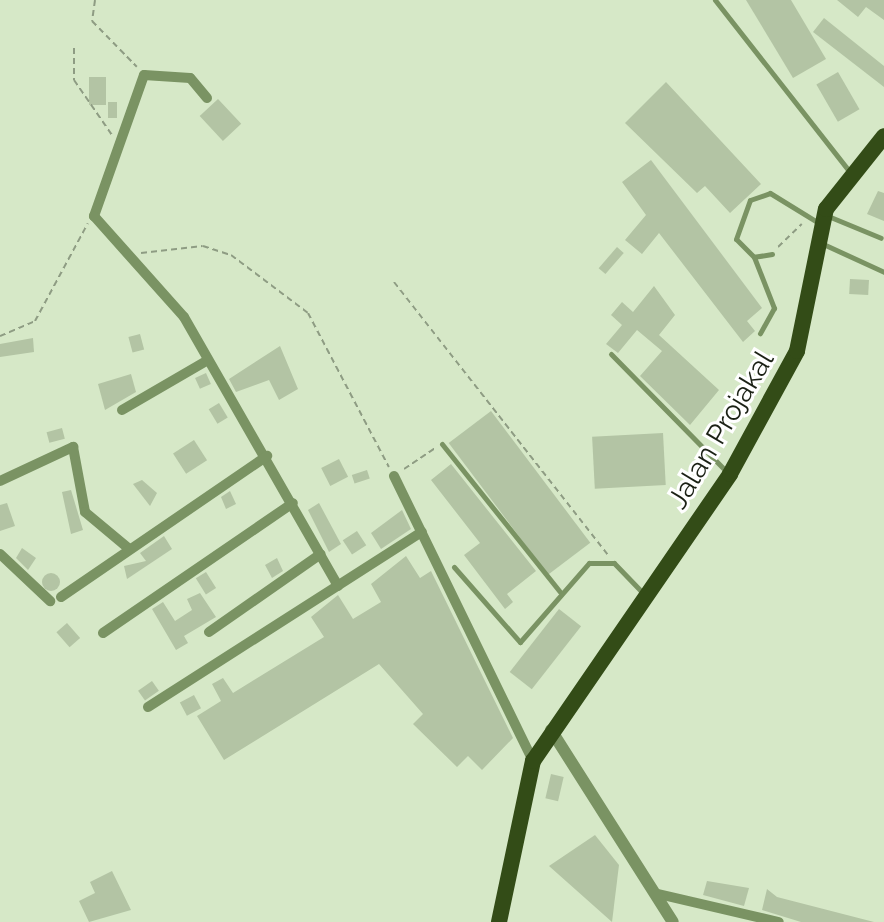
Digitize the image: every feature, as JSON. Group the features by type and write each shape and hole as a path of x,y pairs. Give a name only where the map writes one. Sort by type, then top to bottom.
{"main road":[{"name":"Jalan Projakal","path":"499,922 533,761 551,730 730,474 797,351 817,241 817,218 850,172 884,136"}],"street":[{"path":"207,98 190,78 144,75 116,139 94,216 124,255 176,306 267,456 338,586"},
{"path":"122,410 208,360"},
{"path":"0,481 73,447 85,512 128,548"},
{"path":"0,554 56,599 267,456"},
{"path":"394,476 533,761"},
{"path":"103,633 293,503"},
{"path":"148,707 422,532"},
{"path":"209,632 321,554"},
{"path":"551,730 673,922"},
{"path":"654,893 741,918 779,922"}],"lane":[{"path":"715,0 850,172"},
{"path":"760,333 774,308 754,257 735,230 750,200 770,193 817,218 881,238"},
{"path":"817,241 884,272"},
{"path":"754,257 772,254"},
{"path":"611,354 730,474"},
{"path":"442,444 560,592"},
{"path":"454,567 520,642 560,592 589,563 614,563 647,596"}],"path":[{"path":"95,0 92,21 144,75"},
{"path":"74,48 74,80 85,106 116,139"},
{"path":"0,336 35,321 94,216"},
{"path":"772,254 817,218"},
{"path":"124,255 203,246 231,255 308,313 394,476 442,444"},
{"path":"394,282 614,563"}],"building":[{"path":"746,0 791,0 826,59 793,78"},
{"path":"837,0 884,0 884,20 866,7 858,17"},
{"path":"824,18 884,66 884,87 813,32"},
{"path":"838,72 860,109 838,122 816,84"},
{"path":"89,77 106,77 106,105 89,105"},
{"path":"666,82 761,184 730,213 705,186 697,193 625,123"},
{"path":"218,99 241,124 223,141 200,116"},
{"path":"108,102 117,102 117,118 108,118"},
{"path":"651,160 762,308 747,321 755,331 743,342 659,233 642,254 625,240 646,215 622,182"},
{"path":"878,191 884,193 884,221 867,214"},
{"path":"617,247 624,253 605,274 599,268"},
{"path":"850,279 869,280 868,295 849,294"},
{"path":"654,286 675,315 659,335 719,390 690,425 640,376 662,351 637,330 618,353 606,344 622,325 611,315 622,302 633,312"},
{"path":"140,334 144,349 133,353 128,337"},
{"path":"33,338 34,352 0,357 0,344"},
{"path":"280,346 298,389 279,400 269,380 236,392 229,379"},
{"path":"206,373 211,384 200,389 195,378"},
{"path":"131,374 136,392 105,410 98,384"},
{"path":"219,403 228,418 217,424 209,409"},
{"path":"491,411 590,543 548,575 449,443"},
{"path":"62,428 65,439 49,443 47,432"},
{"path":"663,433 666,485 595,489 592,437"},
{"path":"194,440 207,460 186,474 173,454"},
{"path":"339,459 348,477 330,486 321,468"},
{"path":"451,464 536,571 507,594 513,602 505,609 464,555 480,543 431,480"},
{"path":"367,470 370,479 355,484 352,475"},
{"path":"142,480 157,493 150,506 133,484"},
{"path":"71,490 83,530 71,534 62,492"},
{"path":"230,491 236,504 226,509 221,497"},
{"path":"7,503 15,526 0,531 0,505"},
{"path":"319,503 341,544 329,552 308,510"},
{"path":"402,510 411,529 381,549 371,533"},
{"path":"357,531 366,545 352,555 343,540"},
{"path":"164,536 172,549 127,579 124,566 146,561 140,553"},
{"path":"22,548 36,558 28,570 16,558"},
{"path":"406,556 420,578 431,571 513,738 482,770 468,756 457,767 413,724 423,714 379,664 224,760 197,716 221,701 212,684 223,678 233,693 324,637 311,617 338,595 353,619 381,602 371,584"},
{"path":"277,558 283,571 272,578 265,565"},
{"path":"206,572 216,588 206,594 196,578"},
{"path":"51,573 60,582 51,591 42,582"},
{"path":"200,593 216,617 184,636 188,643 176,650 152,609 163,602 175,621 192,610 187,599"},
{"path":"559,609 581,626 532,689 510,672"},
{"path":"67,623 80,638 70,647 56,632"},
{"path":"152,681 159,691 145,701 138,691"},
{"path":"194,695 201,708 187,716 180,703"},
{"path":"551,774 564,777 558,801 545,798"},
{"path":"595,835 619,865 612,922 549,866"},
{"path":"112,871 131,910 89,922 79,901 95,893 90,882"},
{"path":"707,881 749,888 744,906 703,895"},
{"path":"767,889 777,897 874,922 801,922 762,910"}]}
